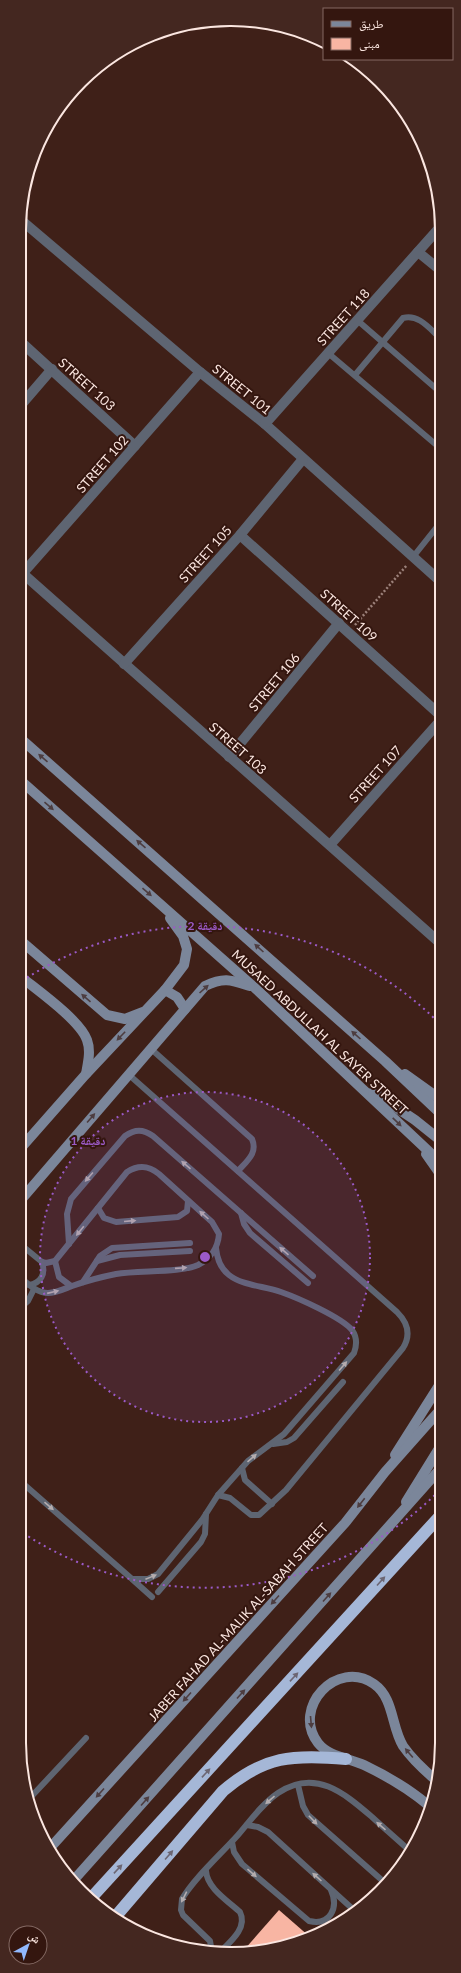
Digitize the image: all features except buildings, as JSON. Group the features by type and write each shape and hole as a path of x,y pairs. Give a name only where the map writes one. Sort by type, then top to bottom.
{"highway":[{"path":"94,1894 435,1521"},
{"path":"118,1914 223,1791 237,1779 268,1762 286,1758 309,1756 346,1759"}],"street":[{"name":"STREET 101","path":"26,225 200,372 265,424 435,577"},
{"name":"STREET 118","path":"265,424 435,233"},
{"path":"418,252 435,266"},
{"name":"STREET 103","path":"26,346 135,446"},
{"path":"26,399 52,369"},
{"name":"STREET 102","path":"26,568 200,372"},
{"name":"STREET 105","path":"124,664 240,535 303,459"},
{"name":"STREET 109","path":"240,535 435,710"},
{"name":"STREET 103","path":"26,576 229,757 435,933"},
{"name":"STREET 106","path":"229,757 339,624"},
{"name":"STREET 107","path":"330,845 435,726"},
{"name":"MUSAED ABDULLAH AL SAYER STREET","path":"26,743 385,1061 435,1108"},
{"name":"MUSAED ABDULLAH AL SAYER STREET","path":"26,785 255,988 435,1157"},
{"path":"26,1142 86,1074 165,990 184,965 187,949 183,936 160,903"},
{"path":"26,945 106,1015 125,1019 145,1011"},
{"path":"26,1194 150,1048 205,986 218,979 230,980 255,988"},
{"path":"26,981 70,1017 87,1039 90,1052 86,1074"},
{"path":"165,990 177,997 184,1009"},
{"path":"385,1061 435,1096"},
{"path":"357,1083 395,1106 435,1136"},
{"path":"414,1138 435,1167"},
{"path":"385,1472 412,1425 435,1391"},
{"name":"JABER FAHAD AL-MALIK AL-SABAH STREET","path":"53,1845 345,1523 385,1472 435,1416"},
{"path":"398,1516 421,1475 435,1454"},
{"path":"77,1877 435,1475"},
{"path":"425,1803 385,1776 362,1764 327,1752 318,1744 312,1733 309,1720 311,1708 316,1696 324,1687 335,1681 349,1677 362,1678 373,1684 383,1692 389,1703 396,1729 403,1746 419,1765 432,1776"}],"lane":[{"path":"355,375 403,318 410,316 417,318 435,334"},
{"path":"357,320 435,388"},
{"path":"328,353 435,444"},
{"path":"414,558 434,531"},
{"path":"150,1048 252,1139 255,1149 238,1171"},
{"path":"128,1074 397,1312 402,1317 408,1330 408,1336 403,1348 293,1483 272,1504 259,1515 253,1516 230,1498 218,1495"},
{"path":"69,1244 67,1214 71,1199 125,1136 134,1131 144,1131 153,1136 314,1276"},
{"path":"26,1249 42,1262 46,1263 55,1261 127,1172 141,1166 154,1170 218,1230 216,1248 219,1263 228,1275 242,1282 281,1292 322,1311 351,1329 356,1340 354,1353 350,1358 284,1434 253,1457 242,1468 218,1495 206,1513 158,1574 148,1579 132,1579"},
{"path":"98,1208 104,1218 116,1222 178,1217 187,1210 188,1201"},
{"path":"241,1213 244,1224 250,1233 308,1283"},
{"path":"83,1282 97,1261 106,1251 119,1246 190,1243"},
{"path":"26,1282 31,1287 47,1293 83,1282 136,1271 191,1267 208,1258 216,1248"},
{"path":"97,1261 120,1255 190,1251"},
{"path":"55,1261 59,1277 71,1286"},
{"path":"26,1302 28,1300 31,1287 42,1278 44,1273 42,1262"},
{"path":"271,1445 287,1442 294,1438 343,1382"},
{"path":"242,1468 245,1480 272,1504"},
{"path":"26,1486 152,1597"},
{"path":"158,1592 201,1542 205,1534 206,1513"},
{"path":"33,1795 86,1738"},
{"path":"211,1946 210,1941 187,1920 181,1910 182,1899 262,1807 278,1794 298,1785 308,1783 326,1785 343,1793 406,1848"},
{"path":"298,1785 303,1806 308,1815 381,1880"},
{"path":"246,1825 258,1827 268,1832 351,1908"},
{"path":"232,1842 234,1852 242,1864 309,1921 320,1922 330,1917 335,1907 332,1890"},
{"path":"206,1871 207,1879 212,1886 240,1912 242,1917 242,1927 224,1947"}],"path":[{"path":"349,632 414,558"}]}
